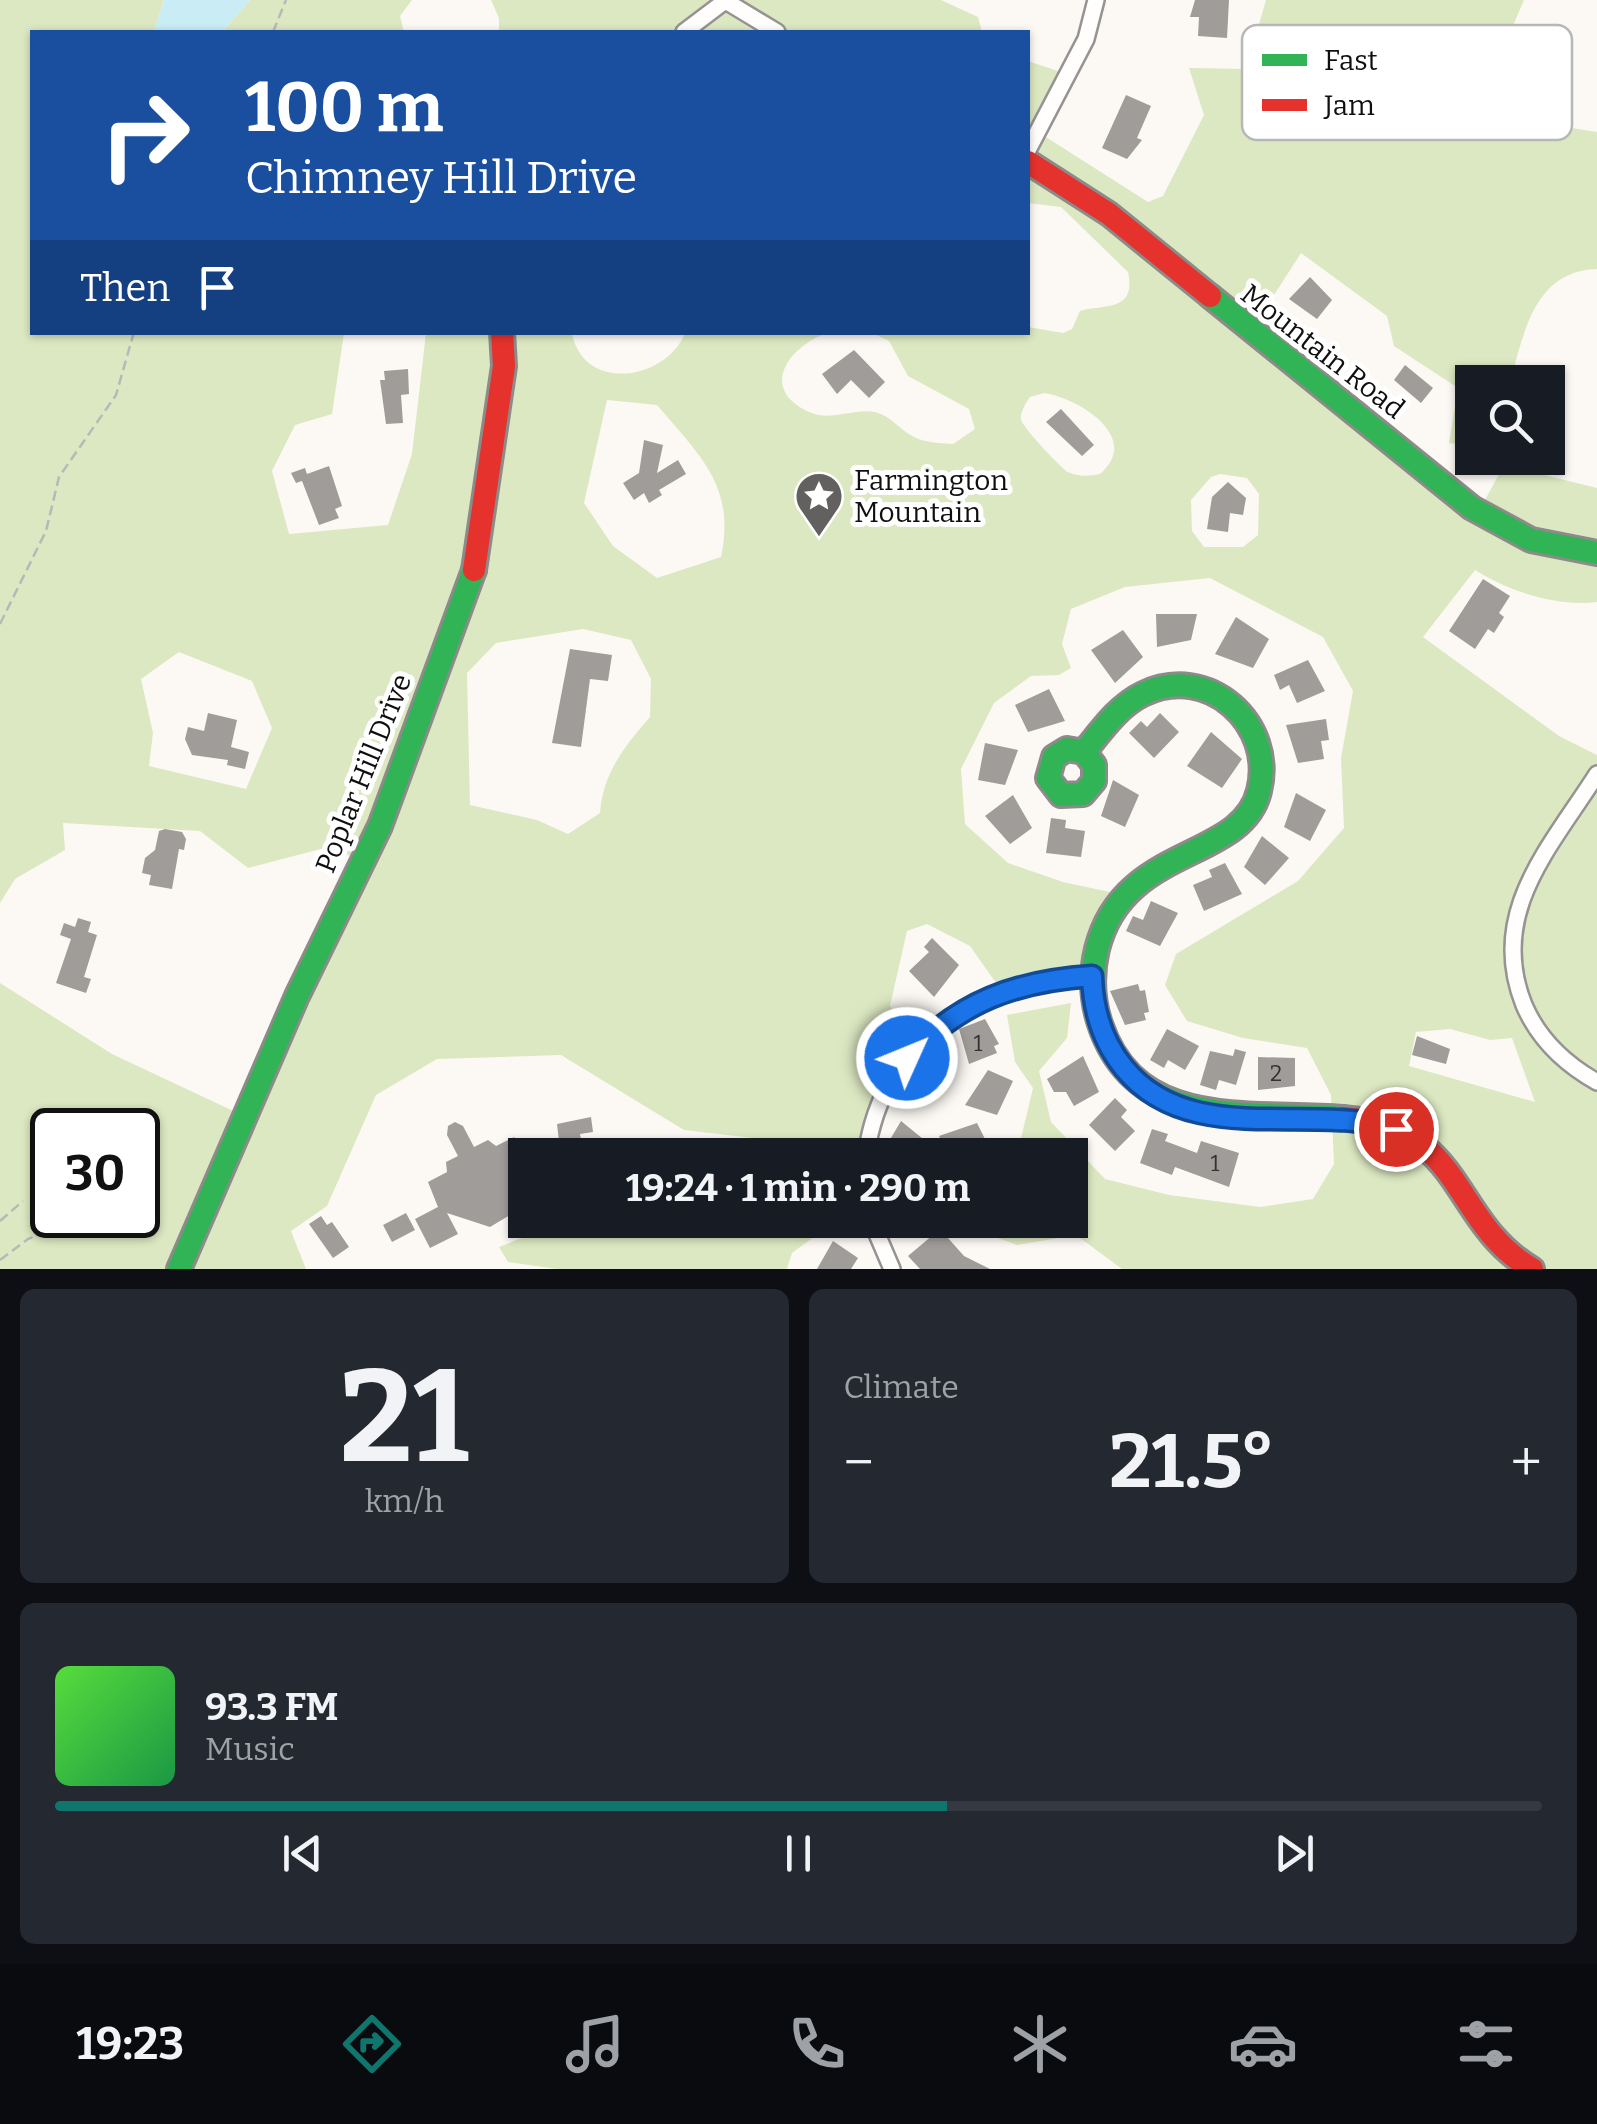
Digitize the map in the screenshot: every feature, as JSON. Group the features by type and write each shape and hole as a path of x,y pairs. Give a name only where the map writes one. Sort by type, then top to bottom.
{"street":[{"path":"1030,146 1086,39 1096,0"},
{"path":"687,30 724,1 774,30"},
{"name":"Mountain Road","path":"1030,163 1110,214 1479,512 1528,539 1556,548 1597,553"},
{"name":"Poplar Hill Drive","path":"179,1269 300,990 380,826 479,557 504,366 502,335"},
{"path":"1084,752 1130,701 1154,689 1181,685 1220,695 1242,713 1257,737 1263,764 1254,805 1238,828 1214,844 1159,866 1124,895 1100,934 1092,976 1094,1008 1104,1038 1144,1088 1172,1104 1202,1113 1360,1121 1411,1136 1450,1166 1502,1251 1521,1267"},
{"path":"1597,774 1526,889 1516,912 1510,950 1520,995 1541,1036 1575,1070 1597,1082"},
{"path":"870,1138 877,1111 907,1058 950,1018 1001,990 1092,976"},
{"path":"879,1238 892,1269"}],"path":[{"path":"273,30 286,0"},
{"path":"0,624 46,531 59,477 116,395 133,335"},
{"path":"0,1221 23,1201"},
{"path":"0,1260 30,1238"}],"green space":[{"path":"0,0 164,0 155,30 30,30 30,335 344,335 332,414 295,425 272,471 289,534 388,525 412,454 426,335 573,335 579,352 592,365 626,374 661,362 684,335 823,335 800,349 784,370 782,382 795,404 819,415 875,412 919,439 953,444 975,429 969,409 908,376 889,341 876,335 1030,335 1030,327 1063,333 1072,329 1080,311 1123,301 1129,285 1128,272 1061,207 1030,203 1030,62 1067,74 1038,132 1148,202 1163,196 1204,115 1189,68 1242,69 1242,140 1572,140 1572,128 1597,132 1597,269 1576,272 1545,293 1527,325 1515,365 1455,365 1455,386 1394,346 1387,316 1301,253 1251,331 1479,511 1499,475 1544,475 1597,488 1597,602 1533,596 1475,570 1423,637 1559,736 1597,755 1597,1269 1122,1269 1080,1238 1088,1238 1088,1161 1105,1179 1169,1195 1260,1207 1313,1199 1334,1164 1331,1095 1307,1048 1243,1038 1187,1021 1165,985 1176,954 1298,881 1344,828 1341,758 1353,691 1323,637 1210,578 1125,587 1071,609 1062,644 1071,668 1059,675 1031,676 994,703 961,769 965,824 1008,863 1063,882 1124,895 1092,976 1001,990 970,946 927,924 907,931 890,1006 921,1043 907,1058 873,1138 752,1138 684,1130 561,1055 437,1059 376,1095 327,1206 291,1231 306,1269 0,1269 0,983 112,1054 244,1116 362,863 332,846 248,868 200,831 63,823 65,850 15,879 0,903","holes":["1044,393 1088,411 1110,433 1114,446 1111,460 1100,474 1068,472 1021,419 1030,397","607,400 657,405 700,457 719,491 723,510 721,557 657,578 613,546 584,503","1220,474 1247,478 1259,494 1258,535 1243,547 1204,547 1192,531 1191,500 1211,477","583,629 631,640 651,679 650,717 616,761 605,785 600,813 568,834 537,820 470,805 467,673 496,643","179,652 252,681 272,728 246,789 149,766 153,733 141,679","1450,1029 1490,1040 1512,1038 1535,1102 1409,1066 1416,1032"]},
{"path":"250,0 412,0 400,16 404,30 224,30"},
{"path":"491,0 941,0 978,17 981,30 499,30 499,18"},
{"path":"1266,0 1524,0 1513,25 1259,25"},
{"path":"1455,406 1455,444 1449,443"},
{"path":"1071,1003 1067,1038 1039,1071 1051,1122 1066,1138 1021,1138 1033,1088 1015,1062 1007,1015"},
{"path":"522,1238 812,1238 792,1253 787,1269 557,1269 508,1262 499,1247"},
{"path":"998,1238 1058,1238 1017,1245"}],"water":[{"path":"164,0 250,0 224,30 155,30"}],"building":[{"path":"1195,0 1229,0 1227,38 1198,36 1199,17 1190,17"},
{"path":"1126,95 1151,106 1137,138 1142,140 1127,159 1102,148"},
{"path":"1310,277 1332,300 1317,319 1289,299"},
{"path":"854,350 885,382 869,398 851,380 837,394 822,374"},
{"path":"1405,365 1433,388 1421,403 1394,380"},
{"path":"408,369 409,394 401,395 403,423 386,424 380,380 385,380 384,371"},
{"path":"1061,409 1094,445 1082,456 1046,422"},
{"path":"644,440 663,445 657,473 678,460 686,474 659,490 662,495 649,503 644,493 634,500 623,483 639,473"},
{"path":"329,466 342,506 335,509 339,518 319,525 302,481 296,483 291,473 305,468 307,474"},
{"path":"1228,482 1246,498 1243,515 1230,513 1228,532 1207,529 1212,497"},
{"path":"1483,579 1510,596 1499,613 1504,617 1494,633 1488,629 1475,649 1449,631"},
{"path":"1156,614 1197,614 1191,640 1157,647"},
{"path":"1236,617 1269,639 1253,668 1215,654"},
{"path":"1123,630 1143,657 1115,683 1091,650"},
{"path":"570,649 612,655 608,681 590,679 581,747 552,743"},
{"path":"1308,660 1325,691 1297,703 1289,685 1280,690 1274,675"},
{"path":"1049,689 1065,721 1028,732 1015,705"},
{"path":"208,713 237,720 231,747 249,752 245,769 227,765 228,760 192,755 185,739 188,727 204,731"},
{"path":"1160,713 1179,732 1154,758 1129,733 1141,721 1147,727"},
{"path":"1326,719 1329,740 1321,741 1324,759 1298,763 1286,725"},
{"path":"1211,732 1242,759 1222,788 1187,766"},
{"path":"985,743 1018,750 1005,785 978,780"},
{"path":"1113,780 1139,795 1125,827 1101,816"},
{"path":"1296,793 1326,810 1310,841 1284,827"},
{"path":"1013,795 1032,828 1010,844 985,816"},
{"path":"1051,818 1066,820 1065,828 1085,831 1081,857 1046,853"},
{"path":"159,831 182,832 186,839 184,850 179,849 172,889 149,885 151,875 142,873 145,858 155,850"},
{"path":"1262,836 1289,858 1265,885 1244,867"},
{"path":"1225,863 1242,894 1204,911 1193,885 1212,877 1209,870"},
{"path":"1151,901 1178,913 1160,946 1126,931 1133,916 1143,920"},
{"path":"78,918 91,922 88,932 97,935 84,977 91,979 86,993 56,983 71,939 60,935 64,923 75,927"},
{"path":"932,938 959,965 934,997 909,971 929,952 924,947"},
{"path":"1138,984 1140,991 1145,990 1149,1012 1144,1013 1146,1020 1125,1025 1110,991"},
{"path":"985,1019 999,1044 994,1046 997,1053 969,1064 959,1029"},
{"path":"1167,1029 1199,1046 1185,1070 1168,1060 1164,1068 1150,1060"},
{"path":"1417,1036 1450,1049 1446,1064 1412,1055"},
{"path":"1235,1049 1246,1052 1236,1085 1219,1080 1216,1090 1200,1085 1210,1051 1233,1056"},
{"path":"1083,1056 1099,1092 1074,1106 1066,1092 1054,1092 1047,1079"},
{"path":"1258,1057 1295,1058 1295,1086 1258,1090"},
{"path":"988,1070 1013,1081 997,1115 965,1105"},
{"path":"1115,1098 1127,1110 1121,1117 1135,1131 1115,1151 1089,1125"},
{"path":"591,1117 593,1132 580,1134 581,1138 559,1138 557,1124"},
{"path":"901,1121 922,1138 891,1138"},
{"path":"455,1122 463,1126 474,1147 488,1140 496,1146 508,1140 508,1216 490,1227 447,1213 458,1234 430,1248 415,1219 438,1207 428,1182 447,1172 446,1162 458,1156 447,1135 448,1126"},
{"path":"977,1123 984,1138 940,1138"},
{"path":"1152,1129 1168,1134 1165,1141 1197,1153 1201,1141 1239,1153 1229,1187 1175,1167 1172,1175 1140,1163"},
{"path":"406,1213 415,1230 392,1242 383,1225"},
{"path":"321,1216 327,1225 332,1222 349,1247 333,1258 309,1224"},
{"path":"929,1238 948,1238 964,1256 990,1269 920,1269 908,1256"},
{"path":"833,1241 858,1258 851,1269 817,1269"}],"traffic: fast":[{"path":"1210,296 1472,508 1531,540 1597,553"},
{"path":"179,1269 297,996 380,826 474,570"},
{"path":"1084,752 1094,765 1094,781 1083,794 1061,795 1048,778 1054,757 1067,749 1084,752 1118,712 1143,694 1167,686 1191,686 1232,705 1247,722 1262,766 1259,791 1248,814 1230,831 1155,872 1131,890 1111,915 1097,949 1093,987 1100,1024 1117,1059 1141,1084 1169,1100 1202,1109 1343,1118"}],"traffic: jam":[{"path":"1030,163 1109,214 1210,296"},
{"path":"474,570 504,366 502,335"},
{"path":"1343,1118 1383,1125 1413,1139 1435,1157 1505,1249 1532,1269"}],"place":[{"name":"Farmington Mountain","path":"819,538"}],"route":[{"path":"907,1058 950,1018 1001,990 1059,978 1092,976 1092,997 1104,1038 1128,1073 1162,1099 1202,1113 1360,1121 1396,1129"}]}
